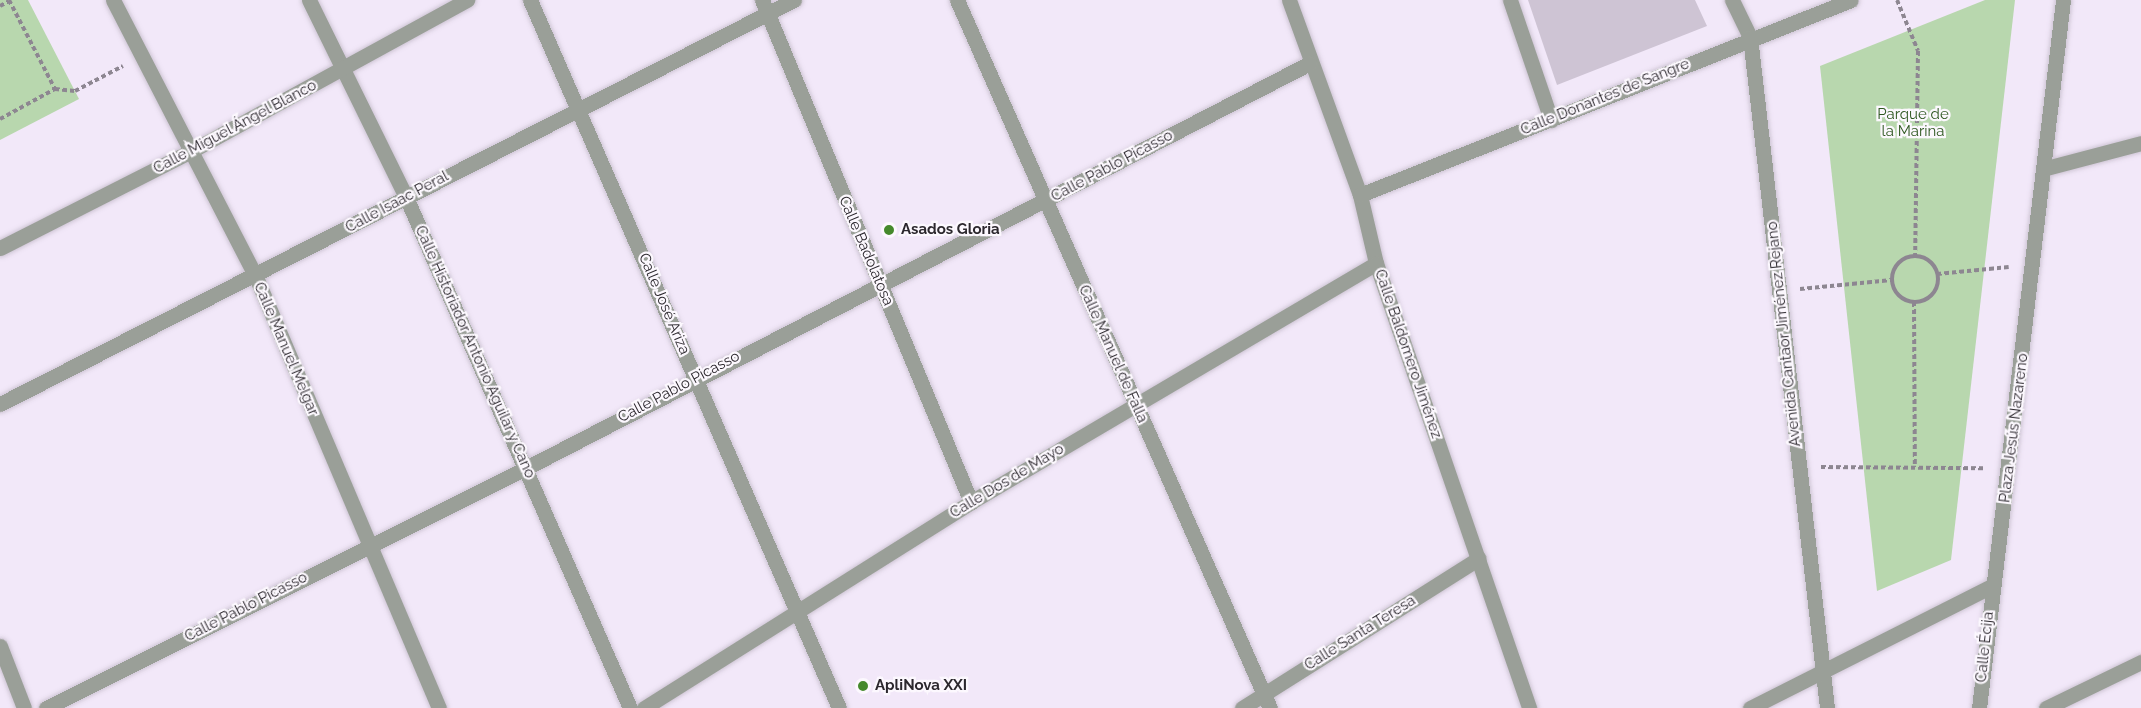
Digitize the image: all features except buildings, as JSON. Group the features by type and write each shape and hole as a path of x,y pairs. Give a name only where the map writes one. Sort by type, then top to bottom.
{"street":[{"name":"Calle Manuel Melgar","path":"113,0 256,277 439,708"},
{"name":"Calle Historiador Antonio Aguilar y Cano","path":"309,0 345,69 406,197 630,708"},
{"name":"Calle Miguel Ángel Blanco","path":"0,248 191,151 345,69 467,0"},
{"name":"Calle José Ariza","path":"530,0 580,109 839,708"},
{"name":"Calle Isaac Peral","path":"0,404 256,277 406,197 580,109 765,7 794,0"},
{"name":"Calle Manuel de Falla","path":"957,0 1267,701"},
{"name":"Calle Baldomero Jiménez","path":"1289,0 1310,63 1360,195 1376,263 1529,708"},
{"path":"1510,0 1551,120"},
{"name":"Avenida Cantaor Jiménez Rejano","path":"1732,0 1750,37 1827,708"},
{"name":"Calle Donantes de Sangre","path":"1360,195 1551,120 1750,37 1851,0"},
{"name":"Plaza Jesús Nazareno","path":"1992,586 2046,168 2063,0"},
{"name":"Calle Badolatosa","path":"765,7 971,502"},
{"name":"Calle Pablo Picasso","path":"46,708 526,468 696,378 1045,201 1310,63"},
{"path":"2046,168 2141,143"},
{"name":"Calle Dos de Mayo","path":"644,708 971,502 1376,263"},
{"name":"Calle Santa Teresa","path":"1242,708 1267,701 1479,558"},
{"path":"1750,708 1992,586"},
{"name":"Calle Écija","path":"1979,708 1992,586"},
{"path":"0,645 24,708"},
{"path":"2046,708 2141,662"}],"path":[{"path":"0,6 9,0 54,89"},
{"path":"1897,0 1918,51 1915,256"},
{"path":"0,119 54,89 75,91 142,56"},
{"path":"1915,256 1933,264 1937,274 1932,294 1914,302 1896,293 1892,280 1897,264 1915,256"},
{"path":"1937,274 2034,264"},
{"path":"1779,292 1892,280"},
{"path":"1914,302 1915,467"},
{"path":"1799,467 2009,468"}],"green space":[{"path":"0,0 28,0 79,99 0,140"},
{"name":"Parque de la Marina","path":"1985,0 2015,0 1951,560 1877,591 1820,66"}],"place":[{"name":"Asados Gloria","path":"889,230"},
{"name":"ApliNova XXI","path":"863,686"}]}
